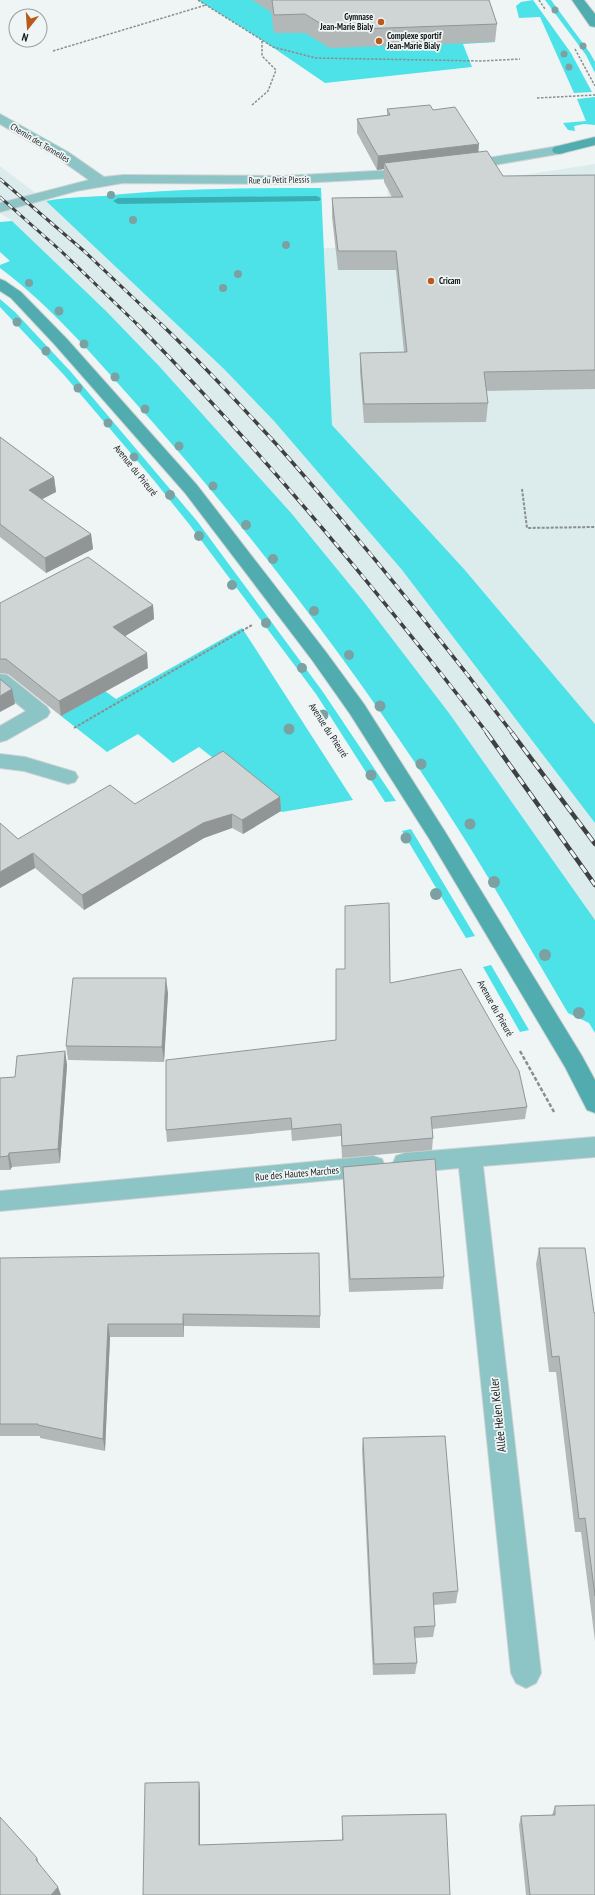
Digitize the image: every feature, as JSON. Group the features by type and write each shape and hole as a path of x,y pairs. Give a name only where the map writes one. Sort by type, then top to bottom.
{"street":[{"path":"578,0 595,23"},
{"name":"Chemin des Tonnelles","path":"0,118 63,155 100,181"},
{"path":"449,169 560,150 595,141"},
{"path":"560,150 595,148"},
{"name":"Rue du Petit Plessis","path":"0,208 100,181 123,179 318,179 429,171"},
{"path":"0,284 16,295 61,342 191,489 319,656 357,709 441,842 574,1062 595,1103"},
{"path":"0,680 40,712 0,735"},
{"path":"0,761 25,764 68,777"},
{"name":"Rue des Hautes Marches","path":"0,1201 470,1157 549,1150 585,1149"},
{"name":"Allée Helen Keller","path":"470,1157 526,1673"}],"path":[{"path":"198,0 273,47 316,58 520,59"},
{"path":"53,51 207,5"},
{"path":"252,104 268,90 276,70 262,56 262,40"},
{"path":"537,98 595,95"},
{"path":"522,489 527,528 595,527"},
{"path":"40,712 67,732 256,623"},
{"name":"Avenue du Prieuré","path":"518,1046 585,1149"}],"shaded area":[{"name":"Complexe sportif Jean-Marie Bialy","path":"198,0 488,0 482,3 495,42 463,44 472,67 325,83 262,40"},
{"path":"533,0 571,53 592,92 574,93 540,17 519,18 516,6 521,2"},
{"path":"545,0 551,0 590,53 595,62 595,73 586,55"},
{"path":"595,97 595,125 584,124 574,126 575,131 568,130 563,123 586,121 577,99"},
{"path":"595,164 595,724 464,569 332,425 324,248 374,247 394,216 387,191 446,187"},
{"path":"0,166 46,201 224,369 274,421 402,570 595,823 595,920 449,713 364,602 292,514 12,221 0,213"},
{"path":"321,188 332,425 464,569 595,724 595,823 402,570 274,421 224,369 46,201 67,198 185,190"},
{"path":"12,221 106,311 159,366 292,514 364,602 449,713 595,920 595,1033 589,1023 568,1013 507,908 433,790 358,680 277,572 193,468 78,339 21,284 0,268 0,265 10,261 0,252 0,222"},
{"path":"0,299 15,312 71,372 197,521 323,692 396,801 385,802 316,694 189,524 152,478 64,375 0,307"},
{"path":"242,628 353,800 282,812 199,747 173,763 138,734 107,752 61,716 105,691 116,699"},
{"path":"411,829 475,936 466,938 402,831"},
{"path":"491,965 529,1030 520,1032 483,967"}],"building":[{"path":"272,0 489,0 497,24 331,30 305,14 274,15"},
{"path":"430,105 433,110 455,107 479,144 378,156 357,119 390,115 387,109"},
{"path":"487,151 503,176 595,175 595,370 484,372 488,403 364,404 360,353 407,352 396,251 338,251 332,198 403,197 384,163"},
{"path":"0,437 54,477 29,490 91,534 45,558 0,524"},
{"path":"88,557 153,605 113,627 147,653 59,701 6,659 0,659 0,603"},
{"path":"0,679 12,689 0,696"},
{"path":"223,751 280,797 242,820 232,814 203,823 82,895 33,853 0,872 0,823 18,839 110,785 135,804"},
{"path":"389,903 390,983 461,969 519,1071 527,1107 431,1117 433,1138 342,1146 341,1124 292,1129 291,1118 166,1130 166,1060 336,1040 336,969 345,969 345,906"},
{"path":"73,978 166,978 162,1047 66,1046"},
{"path":"65,1051 58,1149 9,1153 8,1156 0,1157 0,1078 15,1077 17,1056"},
{"path":"435,1159 444,1277 350,1279 343,1167"},
{"path":"539,1248 585,1248 595,1313 595,1596 585,1518 579,1519 559,1356 552,1357"},
{"path":"319,1253 320,1316 183,1314 183,1324 108,1324 103,1439 38,1424 0,1424 0,1258"},
{"path":"445,1436 458,1591 433,1593 435,1626 414,1627 417,1663 374,1664 363,1438"},
{"path":"199,1782 199,1845 343,1840 342,1816 446,1814 450,1895 143,1895 145,1783"},
{"path":"595,1805 595,1895 530,1895 521,1816 555,1815 555,1806"},
{"path":"0,1817 37,1858 36,1860 58,1887 51,1895 0,1895"}],"waterway":[{"path":"118,201 316,199"}],"railway":[{"path":"0,179 84,251 162,325"},
{"path":"0,197 61,251 137,324"},
{"path":"137,324 230,422 318,523 362,575 488,734"},
{"path":"162,325 221,384 309,481 398,588 513,734"},
{"path":"487,733 595,885"},
{"path":"512,733 595,844"}],"place":[{"name":"Gymnase Jean-Marie Bialy","path":"381,22"},
{"name":"Complexe sportif Jean-Marie Bialy","path":"379,41"},
{"name":"Cricam","path":"431,281"}]}
